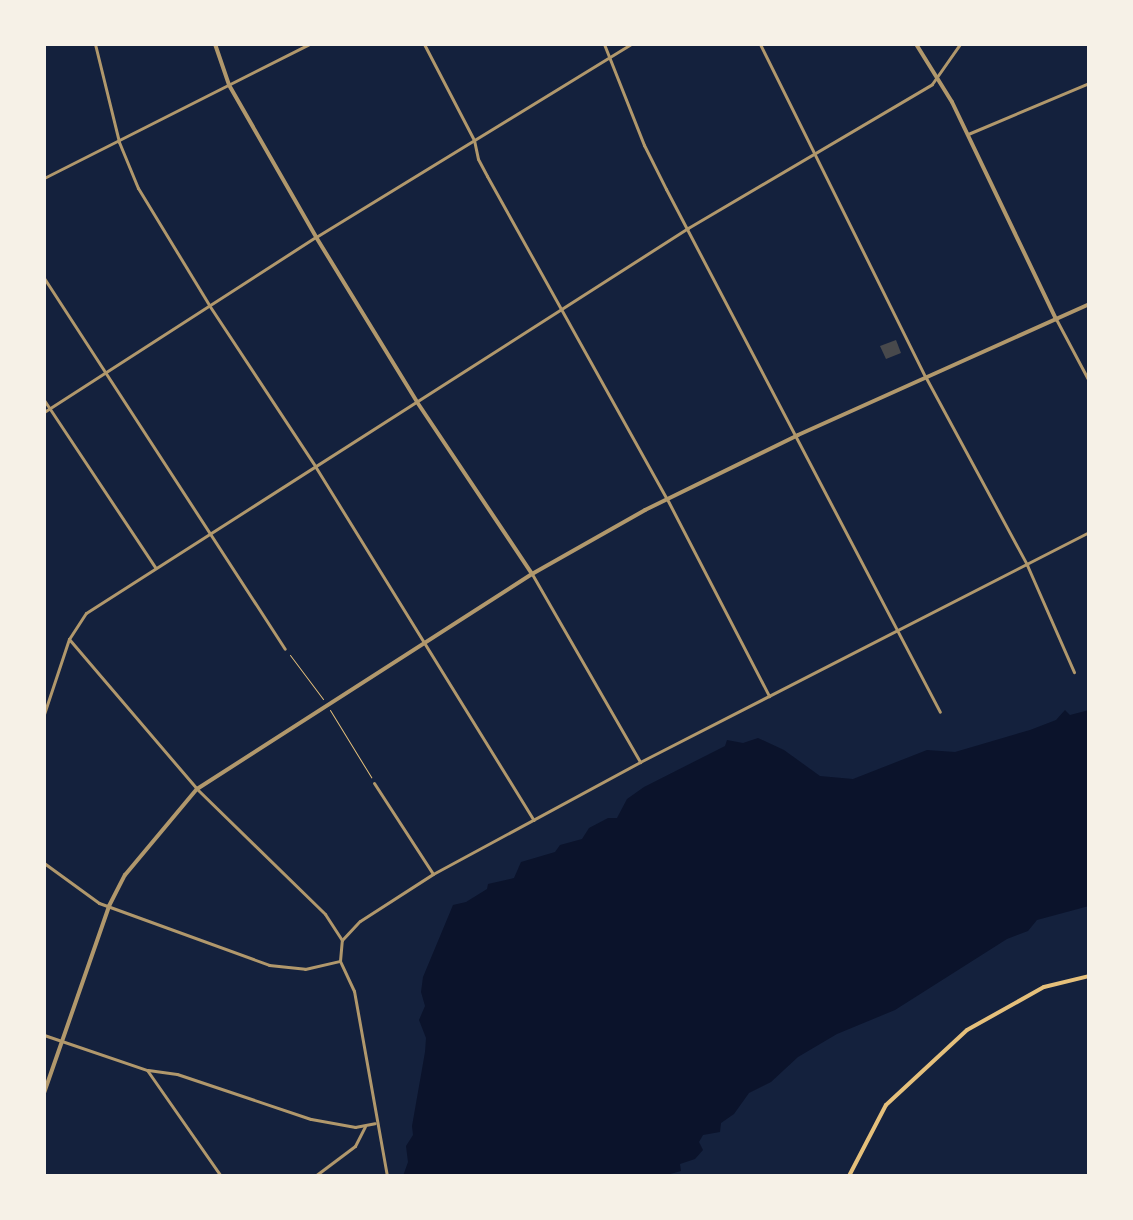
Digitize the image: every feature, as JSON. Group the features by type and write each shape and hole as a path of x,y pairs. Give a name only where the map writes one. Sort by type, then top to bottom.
{"main road":[{"path":"849,1176 886,1105 967,1030 1044,987 1089,976"}],"street":[{"path":"95,44 119,142 138,188 535,821"},
{"path":"215,44 229,85 316,237 417,402 532,574 640,762"},
{"path":"44,178 309,44"},
{"path":"424,44 474,140 482,168 667,499 769,696"},
{"path":"604,44 644,145 940,712"},
{"path":"44,412 316,237 631,44"},
{"path":"760,44 925,376 1027,565 1074,672"},
{"path":"916,44 968,134 1089,381"},
{"path":"44,714 69,639 86,613 688,228 937,77 960,44"},
{"path":"968,134 1089,83"},
{"path":"44,278 285,649"},
{"path":"44,1093 109,906 125,875 197,789 532,574 667,499 925,376 1089,304"},
{"path":"44,400 155,568"},
{"path":"387,1176 375,1123 354,991 340,961 342,940 360,921 433,874 640,762 1089,532"},
{"path":"69,639 197,789 325,914 342,940"},
{"path":"374,783 433,874"},
{"path":"44,863 83,893 109,906 269,965 305,969 340,961"},
{"path":"44,1035 147,1070 177,1074 311,1119 366,1125 375,1123"},
{"path":"147,1070 221,1176"},
{"path":"315,1176 355,1146 366,1125"}],"path":[{"path":"285,649 327,704 374,783"}],"water":[{"path":"1065,710 1070,715 1089,710 1089,906 1037,920 1028,931 1007,939 895,1010 837,1034 798,1057 771,1082 749,1093 734,1114 721,1123 720,1132 703,1135 699,1142 703,1150 695,1159 680,1164 681,1171 663,1176 403,1176 408,1162 406,1146 413,1135 425,1052 426,1038 419,1020 425,1006 421,992 423,977 453,905 466,902 487,889 488,884 514,878 521,862 555,852 560,845 582,839 589,828 608,818 617,818 627,799 644,787 725,746 727,740 743,743 758,738 784,750 820,776 853,779 927,750 955,752 1030,730 1056,720"}],"building":[{"path":"896,340 901,353 886,359 880,346"}]}
